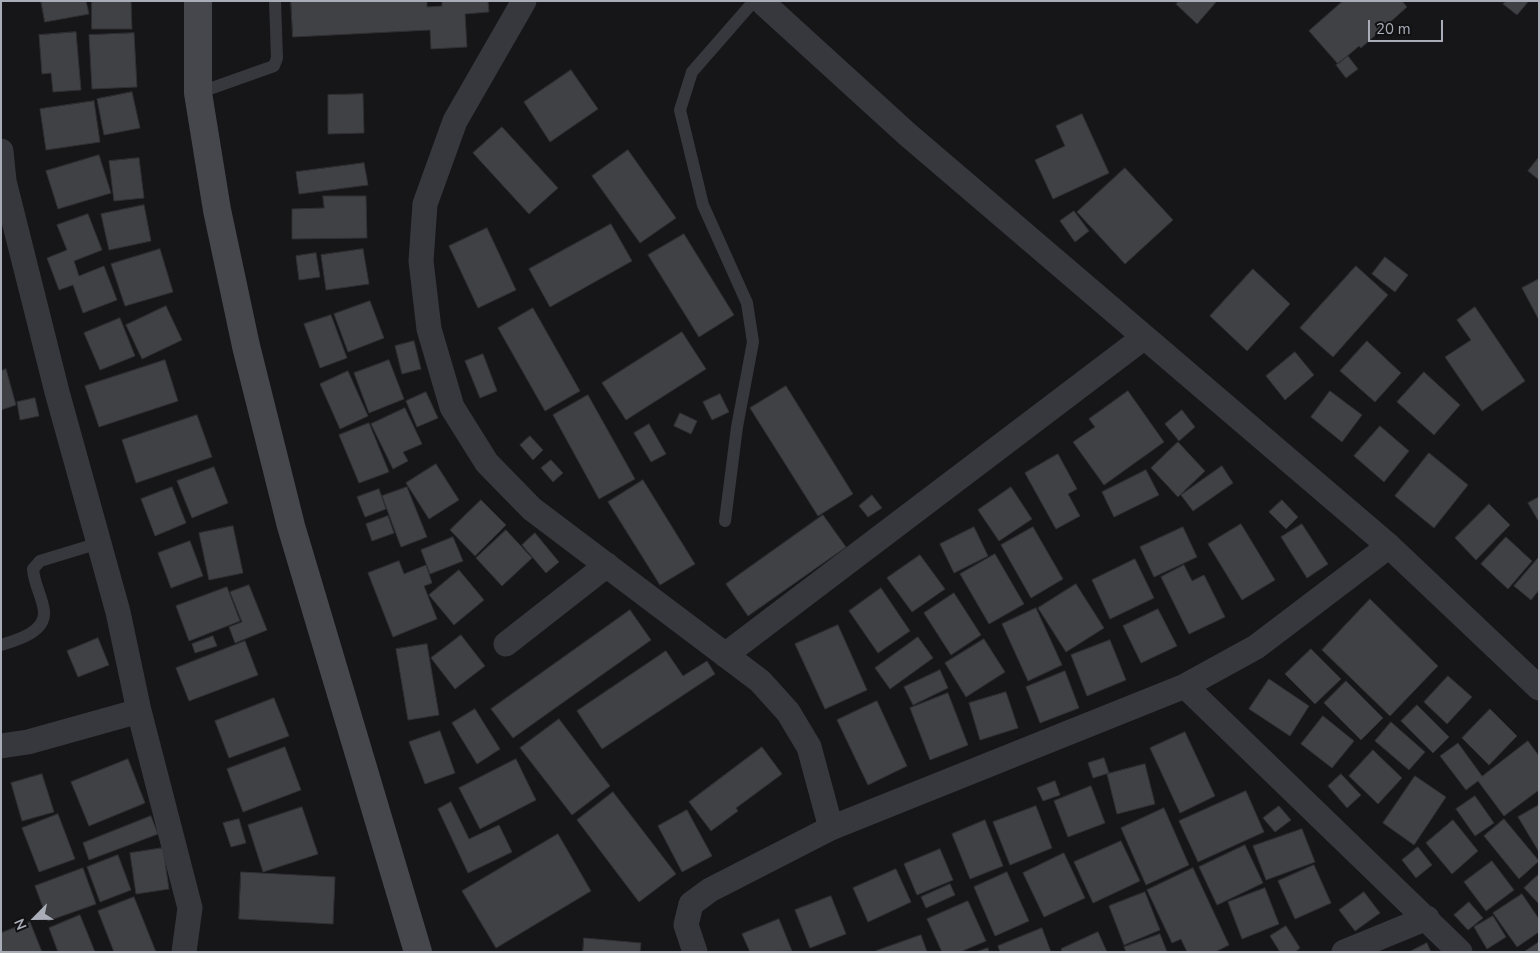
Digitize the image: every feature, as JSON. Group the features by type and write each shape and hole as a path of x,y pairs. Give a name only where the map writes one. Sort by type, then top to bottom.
{"main road":[{"path":"198,1 198,93 217,210 246,346 291,526 418,952"}],"street":[{"path":"524,1 455,121 425,204 420,261 429,329 452,407 487,463 532,508 760,682 788,712 809,747 831,828"},
{"path":"762,1 907,134 1143,338 1389,546 1539,688"},
{"path":"1,151 4,180 57,392 118,612 139,711 190,908 184,952"},
{"path":"725,655 1143,338"},
{"path":"695,952 686,926 691,904 710,890 831,828 1186,686 1256,647 1389,546"},
{"path":"506,644 606,565"},
{"path":"1186,686 1460,952"},
{"path":"1,746 28,742 139,711"},
{"path":"1344,952 1427,918"}],"lane":[{"path":"198,93 274,66 277,58 275,1"},
{"path":"725,521 737,427 753,342 747,303 702,206 680,110 692,72 754,1"},
{"path":"1,645 19,639 39,628 44,613 33,569 40,561 99,544"}],"building":[{"path":"41,1 86,1 89,14 45,22"},
{"path":"92,1 131,1 132,29 92,29"},
{"path":"291,1 427,1 427,7 442,6 442,1 488,1 489,12 465,14 467,47 431,49 430,30 293,37"},
{"path":"1179,1 1217,1 1197,24 1176,4"},
{"path":"1343,1 1402,1 1407,7 1361,48 1359,46 1338,64 1309,31"},
{"path":"1506,1 1528,2 1517,15 1503,4"},
{"path":"76,32 81,90 53,92 51,73 42,74 39,35"},
{"path":"134,33 137,87 92,89 89,35"},
{"path":"1348,56 1358,69 1346,78 1336,65"},
{"path":"571,70 598,109 550,142 524,102"},
{"path":"132,92 140,128 104,135 97,99"},
{"path":"363,94 364,133 328,134 328,95"},
{"path":"94,101 100,142 46,150 40,109"},
{"path":"1082,114 1109,173 1053,199 1035,160 1065,146 1056,126"},
{"path":"502,127 558,188 529,214 473,153"},
{"path":"628,150 676,218 640,243 592,176"},
{"path":"99,155 111,193 58,209 46,171"},
{"path":"1539,157 1539,180 1528,171"},
{"path":"139,158 144,198 114,201 109,161"},
{"path":"364,163 368,185 299,194 296,172"},
{"path":"1125,168 1173,220 1125,264 1077,212"},
{"path":"323,196 366,196 367,238 292,239 292,209 324,208"},
{"path":"144,205 151,241 109,250 101,214"},
{"path":"1074,211 1089,231 1075,242 1060,221"},
{"path":"88,214 102,250 74,261 79,276 104,266 117,300 83,313 73,285 59,290 47,258 67,250 57,225"},
{"path":"611,224 632,261 550,307 529,269"},
{"path":"487,228 516,290 478,308 449,246"},
{"path":"684,234 734,315 699,337 648,255"},
{"path":"160,249 173,292 125,306 111,264"},
{"path":"363,249 369,284 326,290 321,255"},
{"path":"316,253 320,277 299,280 296,256"},
{"path":"1385,257 1408,275 1395,292 1372,274"},
{"path":"1356,266 1388,295 1333,357 1300,328"},
{"path":"1253,269 1290,304 1247,351 1210,316"},
{"path":"1539,279 1539,320 1522,288"},
{"path":"370,301 384,338 348,352 334,314"},
{"path":"166,306 182,340 142,359 126,325"},
{"path":"1475,307 1525,381 1482,411 1445,357 1471,340 1457,320"},
{"path":"533,308 580,391 545,411 498,328"},
{"path":"331,315 347,358 320,368 304,324"},
{"path":"120,318 135,356 100,370 84,333"},
{"path":"682,332 706,369 626,420 602,383"},
{"path":"414,341 421,369 402,374 395,346"},
{"path":"1367,341 1401,373 1375,402 1340,371"},
{"path":"1295,352 1314,375 1285,400 1266,376"},
{"path":"483,354 497,391 480,398 465,361"},
{"path":"165,360 178,401 99,427 85,386"},
{"path":"389,360 404,399 369,413 354,373"},
{"path":"6,369 16,405 1,410 1,371"},
{"path":"348,371 368,416 340,429 320,384"},
{"path":"1424,372 1460,405 1434,435 1397,402"},
{"path":"786,386 853,494 818,516 750,408"},
{"path":"1128,391 1164,442 1104,485 1073,442 1095,427 1089,419"},
{"path":"1330,391 1362,415 1342,442 1311,417"},
{"path":"426,392 438,418 417,427 406,401"},
{"path":"720,394 729,412 712,420 703,402"},
{"path":"588,395 635,479 599,499 553,415"},
{"path":"35,398 39,416 20,420 17,402"},
{"path":"405,408 422,444 403,452 408,461 393,469 371,424"},
{"path":"1182,410 1195,427 1179,441 1165,424"},
{"path":"680,413 697,421 691,434 674,426"},
{"path":"197,415 212,457 136,483 122,440"},
{"path":"369,423 389,472 359,483 339,435"},
{"path":"649,424 666,454 651,462 634,433"},
{"path":"1380,426 1409,451 1384,482 1354,456"},
{"path":"530,436 543,450 533,460 520,445"},
{"path":"1178,442 1205,471 1178,497 1151,468"},
{"path":"1429,453 1468,485 1434,528 1395,496"},
{"path":"1058,454 1077,489 1068,494 1080,516 1056,529 1025,473"},
{"path":"551,460 563,473 553,482 541,468"},
{"path":"436,464 459,500 429,519 406,483"},
{"path":"1222,466 1233,483 1193,511 1181,495"},
{"path":"214,467 228,503 192,518 177,481"},
{"path":"1146,470 1159,495 1114,517 1102,492"},
{"path":"643,480 695,564 660,585 608,502"},
{"path":"172,487 186,523 155,536 141,499"},
{"path":"407,487 427,537 401,547 382,496"},
{"path":"1011,487 1032,519 999,541 978,510"},
{"path":"379,489 386,509 365,517 357,497"},
{"path":"872,495 882,508 868,517 859,506"},
{"path":"1539,497 1539,522 1528,503"},
{"path":"481,500 506,525 475,556 450,530"},
{"path":"1282,500 1298,517 1286,529 1269,512"},
{"path":"1489,504 1510,525 1476,560 1455,538"},
{"path":"823,515 846,547 748,616 726,584"},
{"path":"388,516 394,533 372,541 366,524"},
{"path":"1241,524 1275,580 1242,600 1208,544"},
{"path":"1302,524 1328,564 1307,578 1281,537"},
{"path":"233,526 243,573 209,580 199,533"},
{"path":"974,527 988,556 954,573 940,544"},
{"path":"1033,527 1063,579 1031,598 1001,545"},
{"path":"1183,527 1197,557 1154,577 1140,547"},
{"path":"506,530 532,558 502,586 476,558"},
{"path":"535,533 559,562 546,573 522,545"},
{"path":"453,537 463,561 430,574 421,550"},
{"path":"1506,537 1532,561 1508,589 1481,564"},
{"path":"190,541 203,576 171,588 158,553"},
{"path":"995,554 1024,604 989,624 960,574"},
{"path":"920,555 945,589 912,612 887,578"},
{"path":"1539,557 1539,590 1531,600 1514,586"},
{"path":"1135,559 1154,598 1110,619 1092,580"},
{"path":"399,561 404,574 426,565 432,583 424,586 437,619 393,637 368,573"},
{"path":"1184,565 1192,581 1204,575 1225,617 1189,634 1161,577"},
{"path":"459,570 484,600 454,625 429,595"},
{"path":"1076,584 1104,628 1066,652 1038,608"},
{"path":"249,585 267,630 235,643 229,627 242,622 230,592"},
{"path":"227,587 240,621 189,641 176,606"},
{"path":"881,588 910,631 878,653 849,611"},
{"path":"954,593 981,635 951,655 924,613"},
{"path":"1370,599 1438,666 1390,716 1322,650"},
{"path":"1036,608 1062,665 1028,681 1002,624"},
{"path":"1158,609 1177,646 1141,663 1123,626"},
{"path":"630,610 651,640 513,738 491,709"},
{"path":"838,625 867,690 825,709 795,644"},
{"path":"461,635 485,666 455,689 431,658"},
{"path":"213,636 217,646 195,653 192,644"},
{"path":"918,637 933,658 890,689 875,668"},
{"path":"98,638 109,665 78,677 67,651"},
{"path":"984,639 1005,672 966,697 945,663"},
{"path":"1110,640 1126,680 1087,696 1071,655"},
{"path":"245,641 258,675 189,701 176,668"},
{"path":"427,644 439,715 408,720 396,649"},
{"path":"1311,649 1341,679 1315,704 1285,674"},
{"path":"666,651 683,676 707,661 715,674 602,749 577,711"},
{"path":"940,670 948,688 913,705 904,687"},
{"path":"1065,671 1079,708 1040,723 1026,687"},
{"path":"1448,676 1472,697 1447,724 1424,702"},
{"path":"1269,679 1309,706 1290,736 1249,709"},
{"path":"1346,681 1383,718 1361,740 1324,703"},
{"path":"1006,692 1018,728 980,740 969,703"},
{"path":"948,693 968,745 930,760 910,708"},
{"path":"274,698 289,736 229,758 215,721"},
{"path":"877,701 907,766 868,785 837,720"},
{"path":"1417,705 1449,737 1433,753 1401,721"},
{"path":"475,709 500,749 477,764 452,723"},
{"path":"1490,709 1517,736 1489,765 1462,738"},
{"path":"1323,716 1354,741 1332,768 1301,744"},
{"path":"559,719 610,786 572,815 520,748"},
{"path":"1391,722 1425,752 1409,770 1375,741"},
{"path":"440,731 455,773 425,784 409,742"},
{"path":"1185,732 1215,796 1180,813 1150,748"},
{"path":"1528,741 1539,756 1539,790 1504,816 1478,781 1466,790 1440,756 1458,743 1482,776"},
{"path":"285,747 301,790 243,812 227,769"},
{"path":"762,747 782,774 736,808 738,811 711,831 689,802"},
{"path":"1373,750 1402,778 1378,804 1349,776"},
{"path":"1104,758 1109,773 1093,778 1088,763"},
{"path":"128,759 145,803 89,826 71,782"},
{"path":"516,759 536,800 480,829 459,788"},
{"path":"1145,764 1155,804 1117,814 1107,774"},
{"path":"42,774 54,812 22,821 11,783"},
{"path":"1341,774 1361,795 1347,808 1328,786"},
{"path":"1415,776 1446,797 1414,845 1383,823"},
{"path":"1055,781 1060,795 1043,801 1037,788"},
{"path":"1091,786 1105,823 1068,837 1054,801"},
{"path":"1246,791 1264,832 1198,862 1179,821"},
{"path":"613,792 676,874 639,902 577,820"},
{"path":"1475,796 1494,823 1475,836 1456,809"},
{"path":"451,802 469,839 499,825 512,852 468,873 438,809"},
{"path":"1539,805 1539,852 1518,817"},
{"path":"1036,806 1052,848 1010,865 993,822"},
{"path":"1279,806 1291,820 1275,832 1263,818"},
{"path":"302,807 318,854 263,872 248,825"},
{"path":"1164,808 1189,865 1146,885 1121,828"},
{"path":"687,810 712,856 682,872 658,826"},
{"path":"58,814 75,859 39,872 22,828"},
{"path":"151,816 158,834 89,860 83,843"},
{"path":"239,819 246,843 231,847 223,823"},
{"path":"1504,819 1539,861 1519,879 1484,836"},
{"path":"985,820 1003,866 970,879 952,834"},
{"path":"1453,820 1478,851 1452,874 1426,843"},
{"path":"1302,829 1315,862 1266,880 1253,846"},
{"path":"558,834 591,891 496,948 462,891"},
{"path":"1121,841 1140,881 1093,903 1074,862"},
{"path":"1245,845 1263,883 1217,905 1199,867"},
{"path":"1418,847 1432,865 1416,878 1402,860"},
{"path":"163,848 169,889 136,894 130,853"},
{"path":"940,849 953,880 917,895 904,864"},
{"path":"1064,853 1085,898 1044,917 1023,873"},
{"path":"118,855 131,890 100,902 87,867"},
{"path":"1492,861 1514,890 1486,911 1464,882"},
{"path":"1314,865 1331,903 1295,919 1278,881"},
{"path":"83,868 96,904 48,921 35,886"},
{"path":"1193,868 1229,945 1215,952 1187,952 1181,939 1172,943 1147,890"},
{"path":"896,869 911,902 868,922 853,888"},
{"path":"241,872 335,877 333,924 239,919"},
{"path":"1007,872 1029,921 995,936 974,887"},
{"path":"1539,874 1539,904 1524,888"},
{"path":"950,884 955,895 926,908 921,897"},
{"path":"1265,888 1279,924 1242,939 1228,902"},
{"path":"1145,892 1160,930 1124,945 1109,906"},
{"path":"1364,892 1380,913 1355,931 1339,910"},
{"path":"1522,894 1539,919 1539,932 1517,947 1493,913"},
{"path":"831,896 846,934 810,948 795,910"},
{"path":"134,897 156,952 114,952 98,911"},
{"path":"968,901 986,941 960,952 942,952 927,919"},
{"path":"1469,902 1483,918 1468,930 1454,915"},
{"path":"80,915 95,952 58,952 49,928"},
{"path":"1493,916 1506,937 1487,949 1474,927"},
{"path":"779,919 792,951 750,952 742,934"},
{"path":"30,922 42,952 1,952 1,933"},
{"path":"1286,926 1300,948 1295,952 1280,952 1270,936"},
{"path":"1042,928 1051,952 1000,952 998,946"},
{"path":"1098,932 1107,952 1062,952 1061,949"},
{"path":"1160,934 1167,952 1126,952 1124,947"},
{"path":"921,935 927,952 876,951"},
{"path":"584,938 641,943 640,952 583,952"},
{"path":"1539,942 1539,952 1524,952"},
{"path":"1427,943 1431,952 1409,952"},
{"path":"988,948 989,952 976,952"}]}
